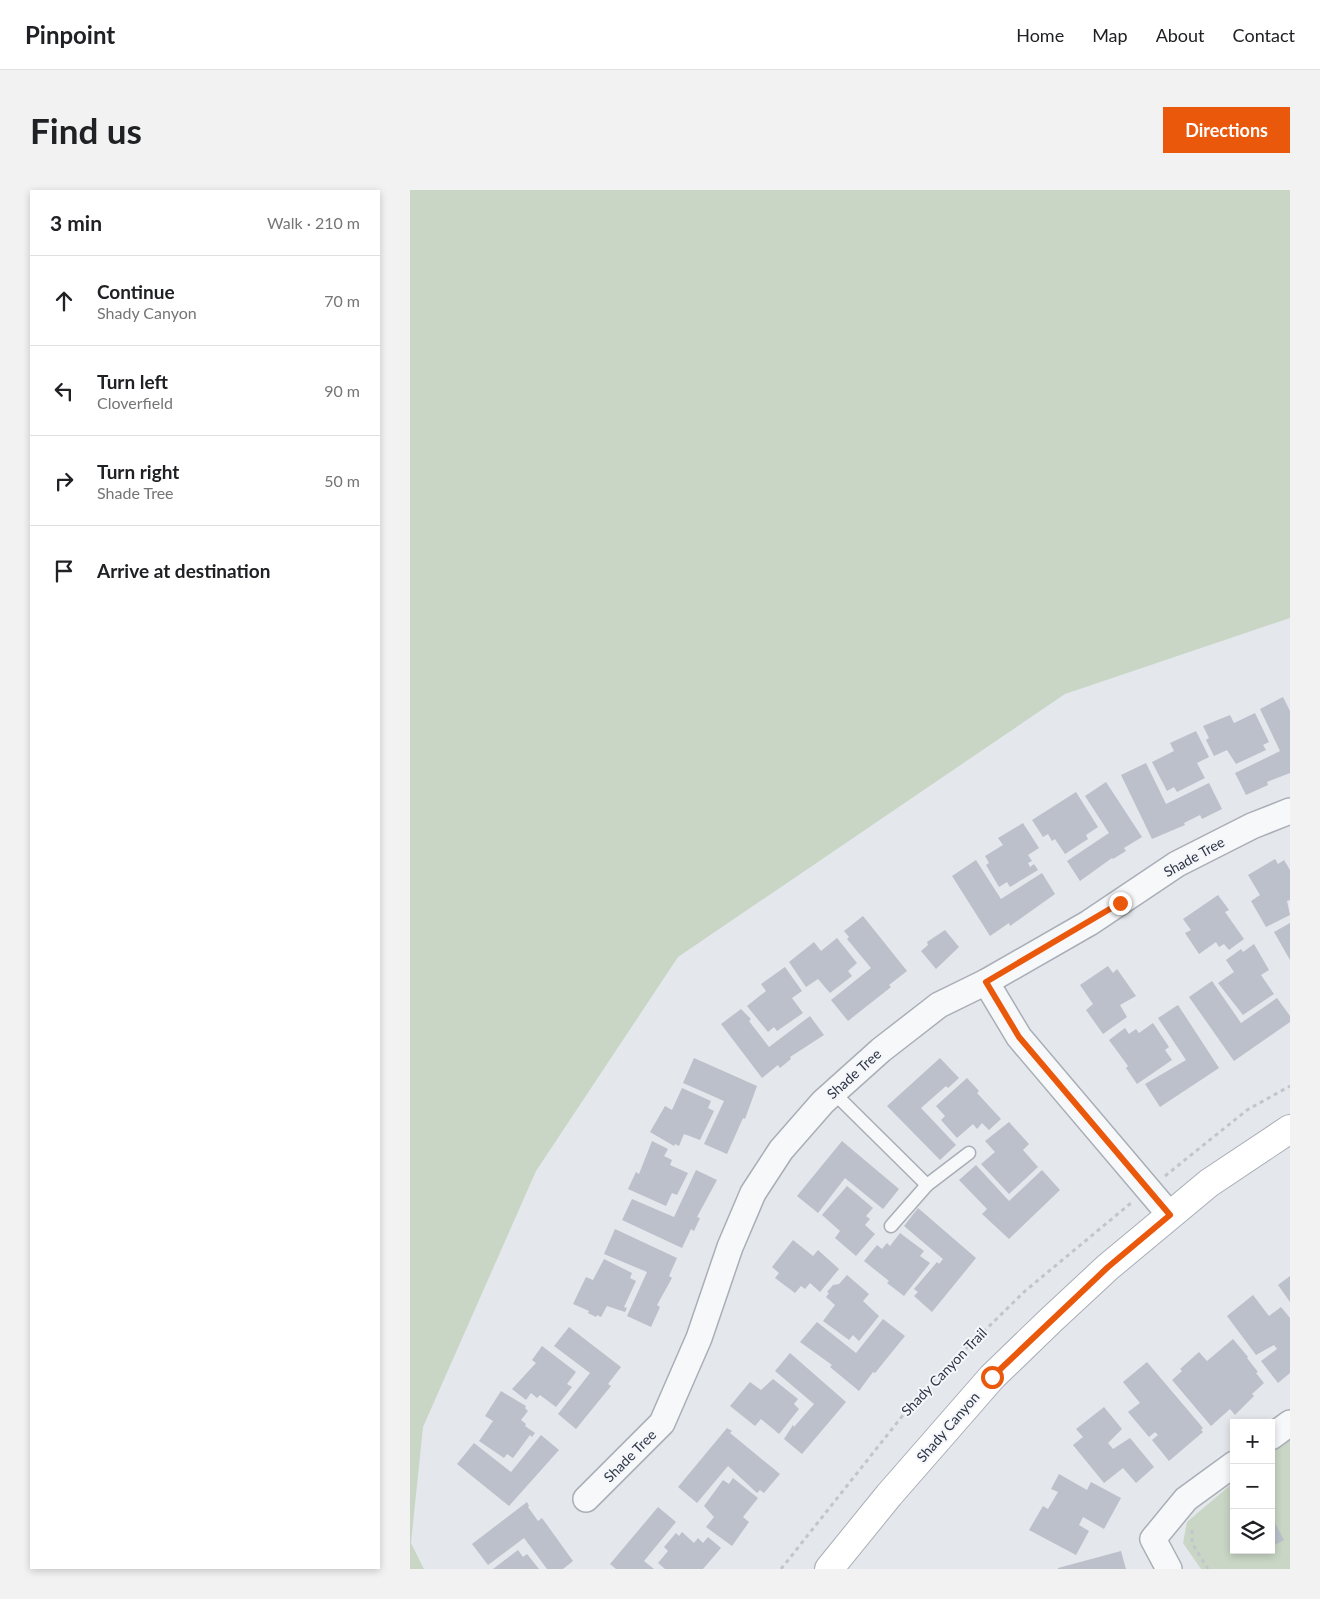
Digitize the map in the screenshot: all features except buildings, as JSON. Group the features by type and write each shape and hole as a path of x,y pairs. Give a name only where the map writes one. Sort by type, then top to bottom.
{"main road":[{"name":"Shady Canyon","path":"829,1569 889,1495 992,1377 1108,1267 1170,1215 1209,1183 1290,1129"}],"street":[{"name":"Shade Tree","path":"586,1499 662,1424 699,1338 730,1247 753,1193 781,1150 833,1092 880,1050 939,1005 986,982 1089,923 1178,864 1252,826 1290,811"},
{"path":"986,982 1019,1037 1170,1215"},
{"path":"1275,1434 1290,1423"},
{"path":"1169,1569 1153,1539 1186,1499 1230,1467"}],"lane":[{"path":"833,1092 927,1185"},
{"path":"891,1226 927,1185 969,1153"}],"path":[{"path":"1163,1177 1247,1110 1290,1086"},
{"name":"Shady Canyon Trail","path":"781,1569 920,1395 1025,1291 1134,1200"},
{"path":"1195,1525 1192,1529 1192,1543 1208,1569"}],"green space":[{"path":"410,190 1290,190 1290,618 1065,694 678,957 536,1171 423,1427 411,1543 424,1569 410,1569"},
{"path":"1290,1437 1290,1569 1201,1569 1183,1543 1187,1522 1230,1485 1230,1554 1275,1554 1275,1449"}],"route":[{"path":"992,1377 1108,1267 1170,1215 1019,1037 986,982 1120,903"}]}
